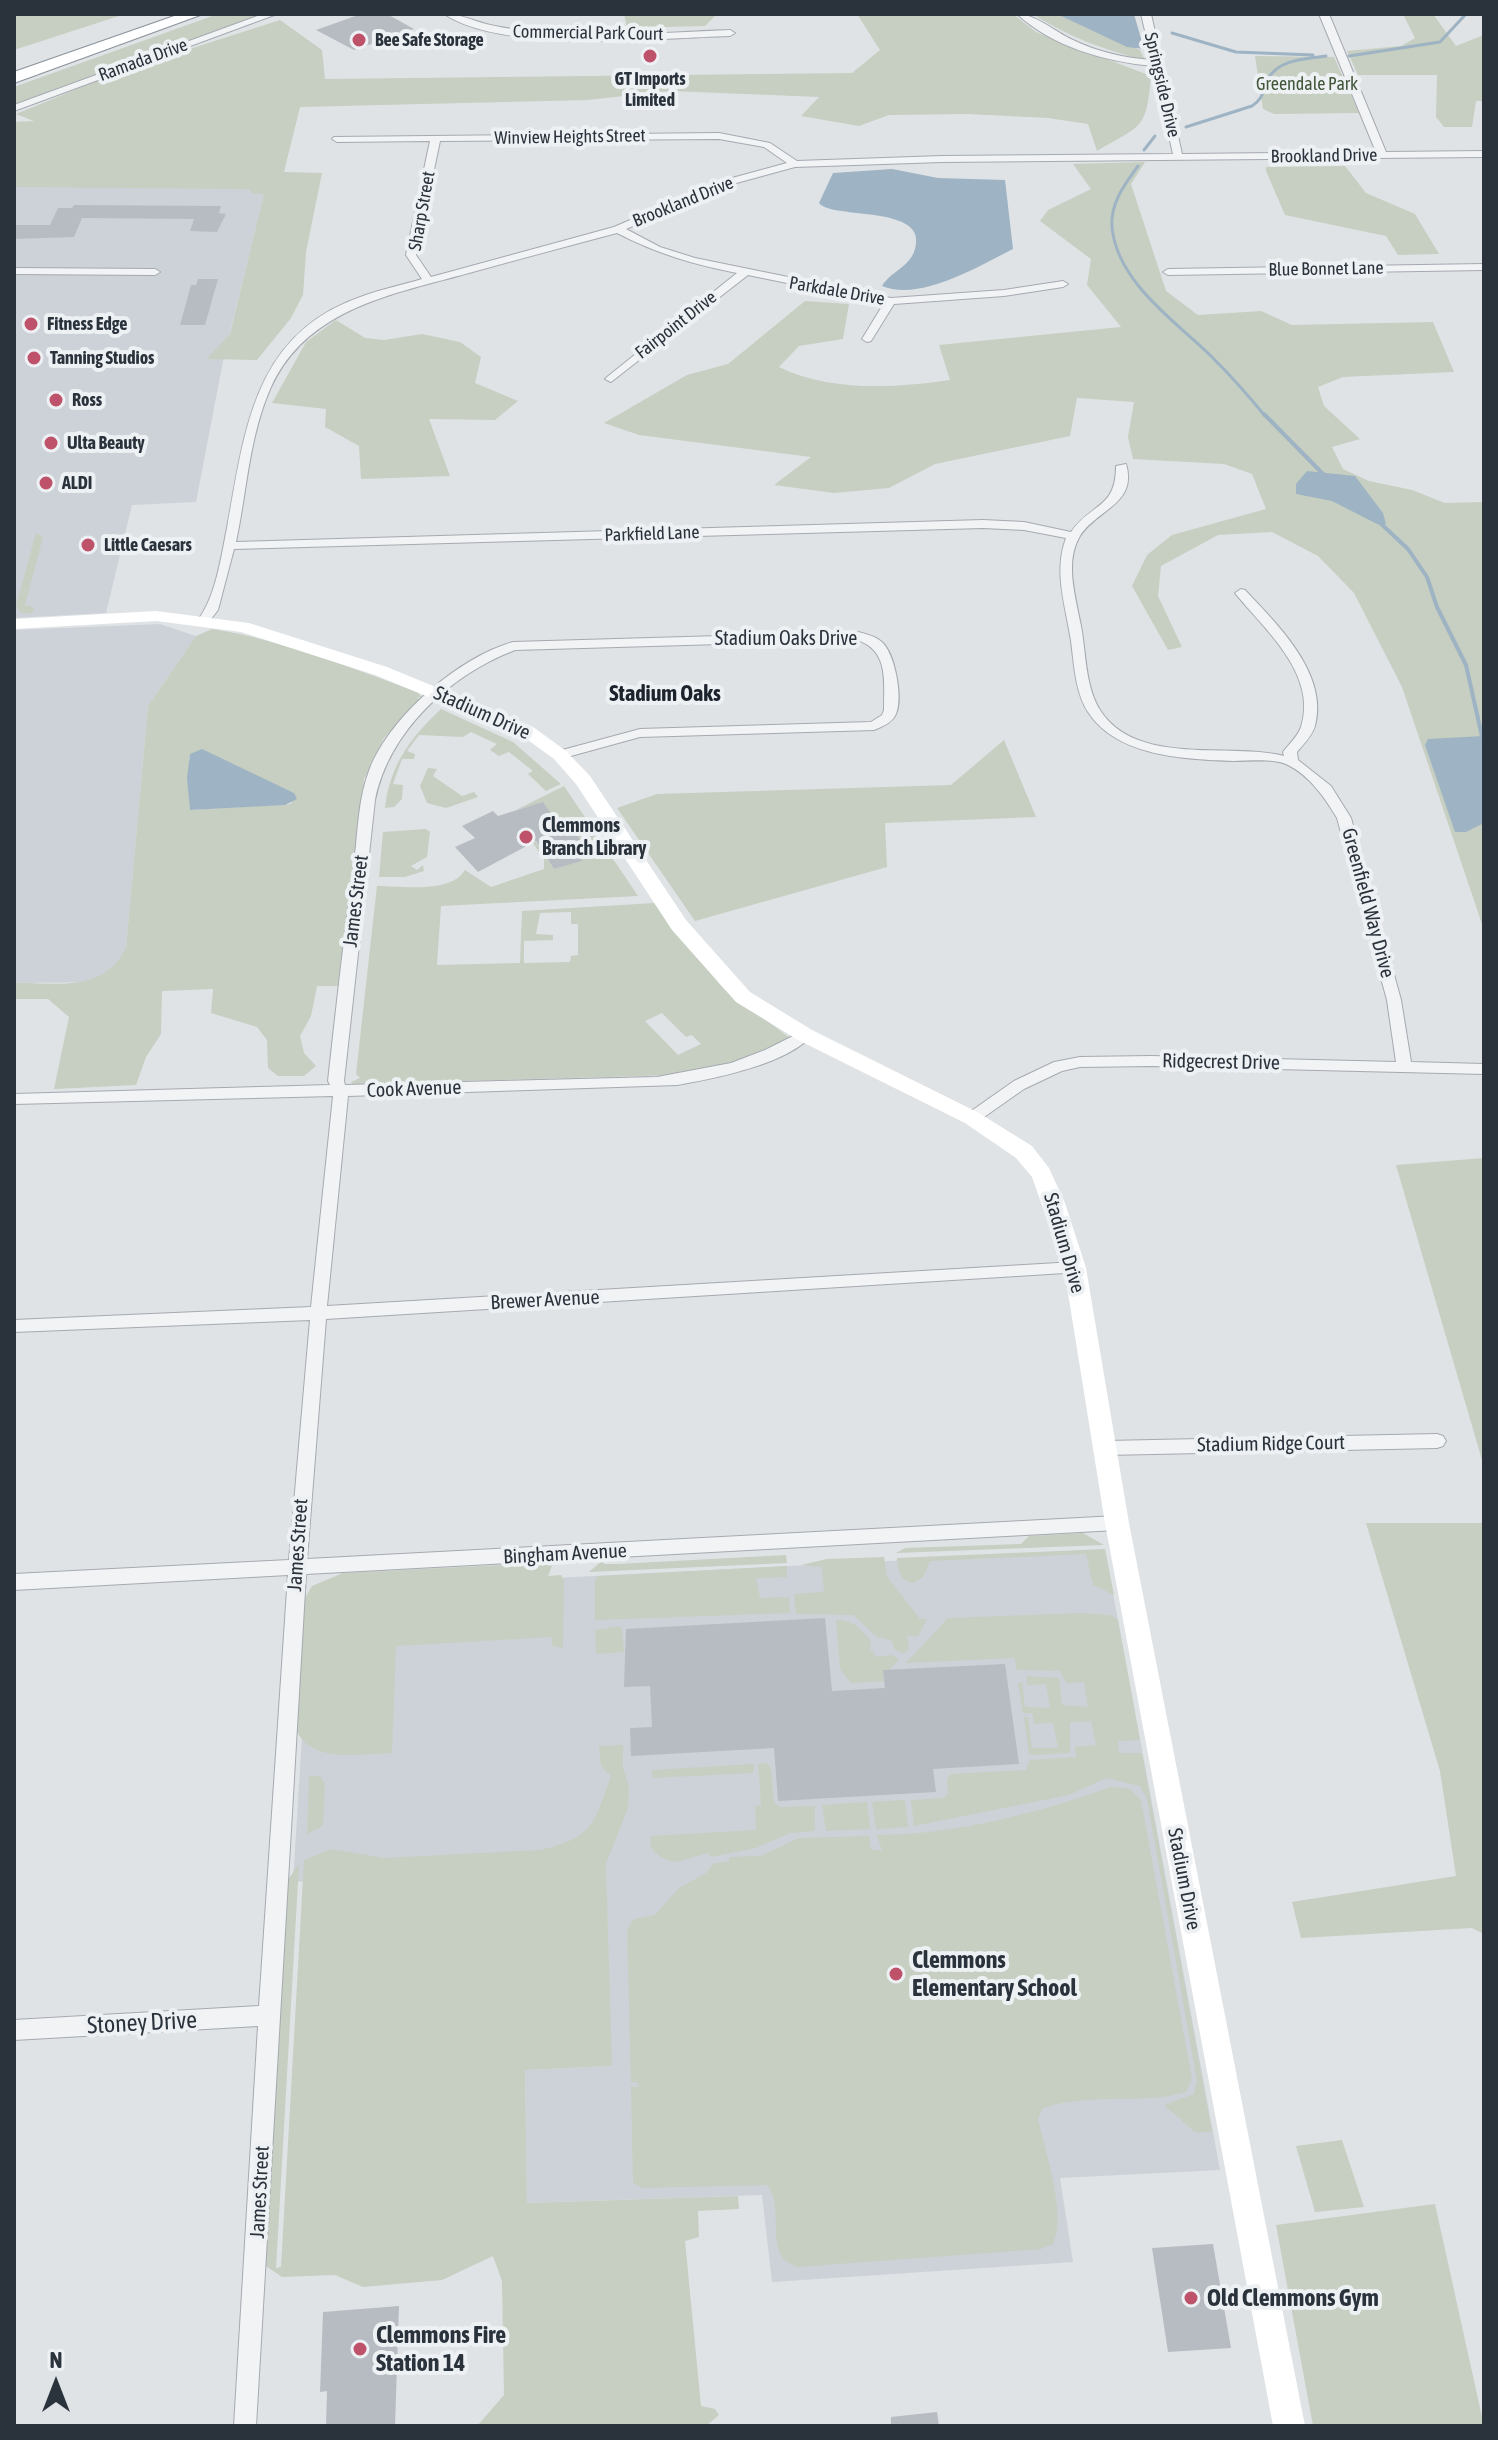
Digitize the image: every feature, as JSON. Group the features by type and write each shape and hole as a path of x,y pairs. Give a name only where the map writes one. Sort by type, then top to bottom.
{"highway":[{"path":"16,77 195,14"}],"street":[{"name":"Ramada Drive","path":"14,108 272,14"},
{"name":"Commercial Park Court","path":"449,14 488,29 537,35 730,33"},
{"path":"1022,14 1056,37 1094,51 1120,60 1157,63"},
{"name":"Springside Drive","path":"1146,14 1178,156"},
{"path":"1324,14 1382,155"},
{"name":"Winview Heights Street","path":"337,139 719,136 767,145 795,164"},
{"name":"Sharp Street","path":"428,281 411,255 436,138"},
{"name":"Brookland Drive","path":"204,620 212,610 229,546 256,415 273,372 289,349 333,312 366,298 618,229 725,183 795,164 1178,156 1484,154"},
{"name":"Parkdale Drive","path":"618,229 676,256 744,273 891,301 1004,293 1063,284"},
{"name":"Blue Bonnet Lane","path":"1168,272 1484,267"},
{"path":"14,271 155,272"},
{"name":"Fairpoint Drive","path":"611,379 744,273"},
{"path":"867,339 891,301"},
{"path":"1122,466 1124,482 1111,504 1073,536 1065,570 1094,712 1118,734 1152,749 1276,758 1292,762 1290,752 1308,727 1306,691 1290,646 1241,593"},
{"name":"Parkfield Lane","path":"229,546 983,524 1024,526 1073,536"},
{"name":"Stadium Drive","path":"14,624 156,616 204,620 279,637 440,693 527,731 560,755 610,816 700,953 743,997 805,1035 972,1118 1024,1152 1041,1174 1075,1268 1117,1523 1289,2426"},
{"name":"Stadium Oaks Drive","path":"440,693 485,657 532,643 858,636 878,642 887,653 891,710 888,717 874,726 640,733 560,755"},
{"name":"James Street","path":"245,2426 296,1568 316,1313 341,1092 336,1081 371,786 379,763 396,736 440,693"},
{"name":"Greenfield Way Drive","path":"1292,762 1326,789 1344,818 1394,1000 1404,1066"},
{"name":"Cook Avenue","path":"14,1099 341,1092 697,1077 768,1056 805,1035"},
{"name":"Ridgecrest Drive","path":"972,1118 1019,1085 1059,1066 1080,1062 1484,1069"},
{"name":"Brewer Avenue","path":"14,1326 316,1313 1075,1268"},
{"name":"Stadium Ridge Court","path":"1106,1448 1437,1441"},
{"name":"Bingham Avenue","path":"14,1582 1117,1523"},
{"name":"Stoney Drive","path":"14,2030 270,2015"}],"shaded area":[{"path":"14,186 266,187 223,361 196,502 132,505 106,613 14,618"},
{"path":"160,624 196,636 148,706 126,949 116,967 94,982 14,983 14,630"},
{"name":"Clemmons Elementary School","path":"1105,1550 1220,2170 1060,2178 1073,2262 772,2282 762,2195 527,2203 525,2070 611,2066 606,1864 293,1882 302,1736 384,1639 554,1578"}],"green space":[{"path":"14,14 125,14 14,50"},
{"path":"218,14 262,14 14,104 14,87"},
{"path":"624,14 717,14 705,26 627,28"},
{"path":"857,14 1013,14 1036,32 1151,76 1144,116 1133,130 1097,151 1088,124 1048,118 968,114 889,115 859,126 801,116 819,97 671,91 587,100 300,107 284,172 322,173 306,252 303,295 291,318 257,360 207,359 230,334 264,194 251,193 251,189 14,187 14,122 34,121 16,114 121,71 280,20 322,50 325,79 852,73 880,50"},
{"path":"1033,14 1057,14 1140,50 1145,60 1087,42"},
{"path":"1403,14 1433,14 1456,46 1484,35 1484,101 1476,101 1472,127 1444,127 1436,117 1437,75 1358,75 1347,51 1401,46 1415,38"},
{"name":"Greendale Park","path":"1255,56 1334,57 1359,113 1274,114 1263,109"},
{"path":"1145,162 1131,184 1166,291 1198,315 1261,311 1292,325 1433,322 1454,372 1343,377 1318,387 1324,406 1360,439 1332,447 1343,469 1369,481 1412,490 1445,503 1484,502 1484,930 1402,687 1354,593 1318,556 1272,532 1218,535 1161,566 1158,596 1182,647 1168,650 1132,586 1147,555 1172,535 1266,509 1252,474 1224,464 1133,459 1128,437 1134,402 1077,398 1070,436 935,464 889,488 834,493 774,485 811,457 639,435 604,423 687,375 728,364 805,301 849,304 843,339 799,346 779,367 820,381 863,386 950,380 939,345 1121,327 1087,285 1091,259 1040,221 1048,210 1091,189 1073,164"},
{"path":"1345,166 1366,193 1415,214 1439,254 1398,255 1386,236 1285,215 1266,171 1266,167"},
{"path":"336,320 365,338 384,340 422,334 460,342 481,357 475,383 518,401 495,420 429,419 450,476 361,479 359,446 325,427 326,409 272,403 306,342"},
{"path":"36,533 43,537 25,605 35,608 32,613 21,613 16,606"},
{"path":"212,629 264,640 366,673 417,692 423,698 416,697 421,700 384,738 364,779 338,986 317,986 311,1016 300,1036 304,1053 316,1066 304,1076 278,1076 268,1068 267,1040 257,1027 211,1013 213,989 162,991 161,1034 146,1057 136,1085 54,1089 69,1017 48,999 14,999 14,983 63,984 92,979 116,963 126,948 148,706 196,636","holes":["189,757 257,777 294,793 291,804 190,810"]},
{"path":"441,709 513,742 561,784 546,791 528,774 533,771 509,752 499,756 490,750 497,744 471,732 463,737 419,735 407,751 415,754 414,759 402,759 393,784 403,785 402,799 394,807 385,808 392,778 403,753"},
{"path":"1004,740 1036,817 885,823 887,867 695,921 617,808 657,794 951,785"},
{"path":"428,768 437,769 433,776 462,796 474,792 478,797 446,808 427,803 420,786"},
{"path":"564,786 638,896 441,906 437,965 520,963 522,911 654,903 722,987 790,1038 725,1066 677,1075 353,1084 351,1082 360,1078 356,1074 377,886 437,886 458,878 465,870 491,887 544,869 544,859 533,843 536,842 554,869 581,861 577,853 577,836 566,818 555,821 543,803 516,810","holes":["571,912 571,924 578,924 578,955 571,956 570,962 524,963 524,941 553,940 553,935 536,934 540,913","662,1013 686,1037 692,1035 701,1044 678,1055 645,1021"]},
{"path":"426,829 430,832 427,857 411,866 417,870 423,865 424,871 405,877 379,877 383,832"},
{"path":"1484,1158 1484,1467 1396,1165"},
{"path":"1366,1523 1484,1523 1484,1934 1472,1928 1301,1938 1292,1902 1456,1876 1440,1771"},
{"path":"1083,1533 1104,1545 896,1553 905,1548 1021,1544 1029,1536"},
{"path":"1105,1549 1114,1595 1093,1585 1086,1554 930,1561 923,1577 913,1583 903,1577 897,1562 897,1558"},
{"path":"786,1555 787,1563 589,1572 602,1561 604,1564 618,1564"},
{"path":"884,1557 887,1577 920,1619 927,1619 918,1636 907,1636 909,1649 904,1654 895,1649 891,1640 877,1637 853,1615 796,1614 794,1594 824,1592 822,1567 801,1565 827,1559"},
{"path":"541,1563 552,1566 548,1576 561,1575 564,1580 563,1648 552,1646 552,1637 396,1646 392,1753 335,1754 310,1746 300,1737 294,1724 305,1598 312,1586 343,1573"},
{"path":"787,1566 787,1577 756,1578 760,1598 789,1597 790,1613 595,1620 595,1580 598,1576"},
{"path":"1081,1613 1110,1615 1118,1620 1140,1740 1118,1741 1119,1753 1142,1753 1212,2132 1195,2132 1164,2105 1194,2094 1197,2080 1147,1799 1140,1786 1106,1778 1069,1795 914,1826 911,1800 944,1798 948,1794 947,1779 951,1774 1026,1770 1030,1760 1076,1757 1075,1747 1096,1745 1091,1721 1070,1722 1070,1753 1029,1755 1024,1717 1028,1717 1032,1748 1058,1748 1053,1723 1034,1724 1032,1713 1023,1713 1018,1683 1022,1683 1025,1707 1050,1708 1046,1684 1027,1685 1027,1676 1059,1678 1062,1705 1088,1707 1084,1682 1066,1683 1060,1671 1017,1670 1014,1658 906,1663 948,1618"},
{"path":"836,1620 847,1621 860,1629 871,1641 870,1649 877,1657 892,1655 899,1659 889,1670 883,1670 884,1681 851,1683 840,1669"},
{"path":"619,1626 624,1652 596,1654 595,1630"},
{"path":"623,1745 623,1768 629,1787 628,1808 606,1864 612,2066 525,2070 527,2203 738,2196 739,2209 698,2211 699,2237 685,2241 701,2406 715,2409 719,2415 706,2426 477,2426 504,2395 502,2281 493,2256 442,2280 363,2287 335,2275 282,2277 266,2266 287,1881 299,1864 276,2268 281,2267 304,1860 331,1849 384,1858 541,1850 559,1845 582,1833 596,1816 611,1776 601,1766 599,1746"},
{"path":"766,1763 771,1768 774,1803 780,1807 815,1806 815,1831 790,1833 756,1848 710,1857 708,1853 675,1862 665,1859 653,1849 652,1836 756,1830 755,1806 761,1805 758,1764"},
{"path":"754,1764 753,1773 652,1778 652,1770"},
{"path":"309,1776 320,1776 325,1784 323,1826 307,1834"},
{"path":"1111,1787 1130,1789 1141,1800 1192,2079 1186,2092 1168,2096 1095,2099 1042,2109 1038,2119 1050,2165 1058,2216 1053,2244 1041,2249 798,2267 780,2254 773,2195 767,2185 642,2188 633,2183 631,2087 638,2087 639,2083 631,2082 627,1930 634,1919 655,1915 679,1888 706,1873 713,1864 729,1861 729,1857 761,1856 799,1838 869,1836 871,1850 882,1850 877,1835 936,1831 996,1821"},
{"path":"905,1800 908,1827 876,1829 872,1802"},
{"path":"867,1802 870,1829 826,1831 822,1805"},
{"path":"1342,2140 1364,2207 1315,2212 1296,2146"},
{"path":"1435,2204 1484,2426 1313,2426 1276,2225"}],"water":[{"path":"1057,14 1134,14 1144,49 1127,47"},
{"path":"892,169 938,178 1005,180 1013,249 931,286 897,290 882,286 904,265 915,249 915,235 908,225 894,219 827,208 819,203 833,173"},
{"path":"1307,471 1355,476 1383,513 1386,524 1377,524 1332,501 1296,494 1296,484"},
{"path":"1484,736 1484,823 1466,832 1455,832 1425,745 1428,739"},
{"path":"202,749 294,793 297,799 285,805 190,810 187,778 190,754"}],"building":[{"name":"Bee Safe Storage","path":"361,14 387,14 414,29 354,50 316,30"},
{"path":"74,205 221,206 219,213 226,214 217,232 190,231 194,219 82,218 74,237 14,239 14,225 50,225 58,208 72,208"},
{"path":"198,279 218,279 205,325 180,325 191,285 196,285"},
{"name":"Clemmons Branch Library","path":"543,802 556,821 565,818 587,850 577,853 582,861 554,869 536,841 478,872 455,847 475,838 462,826 493,811 498,816"},
{"path":"825,1618 832,1691 885,1688 883,1670 1005,1664 1019,1764 933,1769 936,1792 778,1801 774,1748 631,1756 630,1728 652,1727 650,1686 624,1687 626,1629"},
{"name":"Old Clemmons Gym","path":"1213,2244 1231,2348 1168,2352 1152,2248"},
{"name":"Clemmons Fire Station 14","path":"399,2306 395,2426 326,2426 327,2391 320,2392 323,2312"},
{"path":"937,2412 939,2426 891,2426 891,2417"}],"waterway":[{"path":"1349,56 1440,42 1466,14"},
{"path":"1172,33 1236,52 1313,55"},
{"path":"1186,127 1252,106 1261,98 1268,79 1279,67 1302,59 1326,56"},
{"path":"1144,150 1155,136"},
{"path":"1138,166 1119,194 1113,210 1116,247 1125,265 1150,299 1218,363 1265,416"},
{"path":"1264,414 1325,476"},
{"path":"1378,521 1408,549 1427,577 1437,607 1466,665 1483,741"}],"place":[{"name":"Bee Safe Storage","path":"359,40"},
{"name":"GT Imports Limited","path":"650,56"},
{"name":"Fitness Edge","path":"31,324"},
{"name":"Tanning Studios","path":"34,358"},
{"name":"Ross","path":"56,400"},
{"name":"Ulta Beauty","path":"51,443"},
{"name":"ALDI","path":"46,483"},
{"name":"Little Caesars","path":"88,545"},
{"name":"Clemmons Branch Library","path":"526,837"},
{"name":"Clemmons Elementary School","path":"896,1974"},
{"name":"Old Clemmons Gym","path":"1191,2298"},
{"name":"Clemmons Fire Station 14","path":"360,2349"}],"district":[{"name":"Stadium Oaks","path":"665,694"}]}
